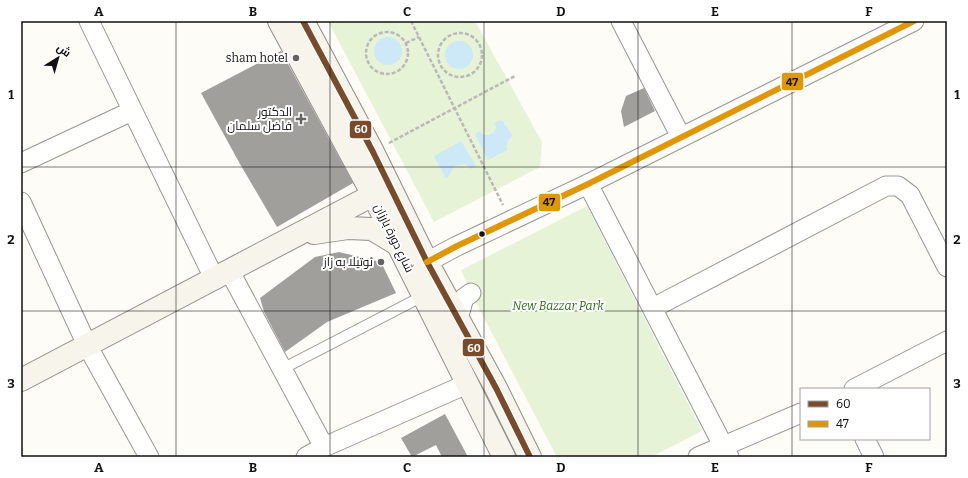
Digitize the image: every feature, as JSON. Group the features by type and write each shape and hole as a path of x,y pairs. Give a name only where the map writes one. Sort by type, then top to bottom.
{"main road":[{"name":"شارع دورة بارزان","path":"279,21 373,195 504,457"},
{"name":"شارع دورة بارزان","path":"303,21 373,152 427,262 496,388 530,457"},
{"path":"21,380 373,195"},
{"path":"295,236 348,228 372,229 397,244"}],"street":[{"path":"89,21 132,111 222,274 282,369 324,447"},
{"path":"621,21 681,137"},
{"path":"427,262 457,246 588,184 914,21"},
{"path":"21,163 132,111"},
{"path":"588,184 726,451"},
{"path":"652,308 886,186 898,186 910,195 947,267"},
{"path":"21,202 87,345 149,457"},
{"path":"458,318 464,298 470,293"},
{"path":"856,388 947,342"},
{"path":"306,457 324,447 467,384"},
{"path":"698,457 726,451 800,413"},
{"path":"866,440 874,457"}],"lane":[{"path":"282,369 423,296"}],"path":[{"path":"411,21 461,122 492,180 511,221"},
{"path":"386,31 394,32 400,35 406,43 409,54 407,61 398,71 385,74 373,68 368,63 366,49 373,36 386,31"},
{"path":"461,33 468,35 479,44 482,58 480,65 470,75 463,77 449,74 443,69 440,63 438,56 439,49 447,37 453,34 461,33"},
{"path":"406,43 419,37"},
{"path":"433,66 440,63"},
{"path":"373,152 514,76"}],"green space":[{"path":"328,21 475,21 542,142 540,167 434,222"},
{"name":"New Bazzar Park","path":"587,206 702,431 651,457 557,457 474,299 461,270"}],"water":[{"path":"388,37 394,38 398,41 401,45 401,57 398,61 394,64 388,65 382,64 378,61 375,57 374,51 375,45 378,41 382,38"},
{"path":"459,41 465,42 469,45 472,49 472,61 469,65 465,68 459,69 453,68 449,65 446,61 445,55 446,49 449,45 453,42"},
{"path":"502,120 513,136 507,142 507,150 488,160 475,134 480,131 484,135 489,135 494,132 496,128 495,122"},
{"path":"461,141 476,166 471,169 466,164 454,167 446,179 434,156"}],"building":[{"path":"281,51 353,183 277,227 201,93"},
{"path":"644,88 655,111 624,127 621,111 626,96"},
{"path":"339,252 381,262 396,293 327,322 285,352 264,312 260,298 315,257"},
{"path":"445,414 468,457 442,457 436,445 412,457 401,438"}],"transit line":[{"name":"60","path":"303,21 373,152 427,262 496,388 530,457"},
{"name":"47","path":"427,262 457,246 588,184 914,21"}],"place":[{"name":"sham hotel","path":"296,58"},
{"name":"الدكتور فاضل سلمان","path":"301,119"},
{"name":"ئوتيلا به زاز","path":"381,262"}]}
